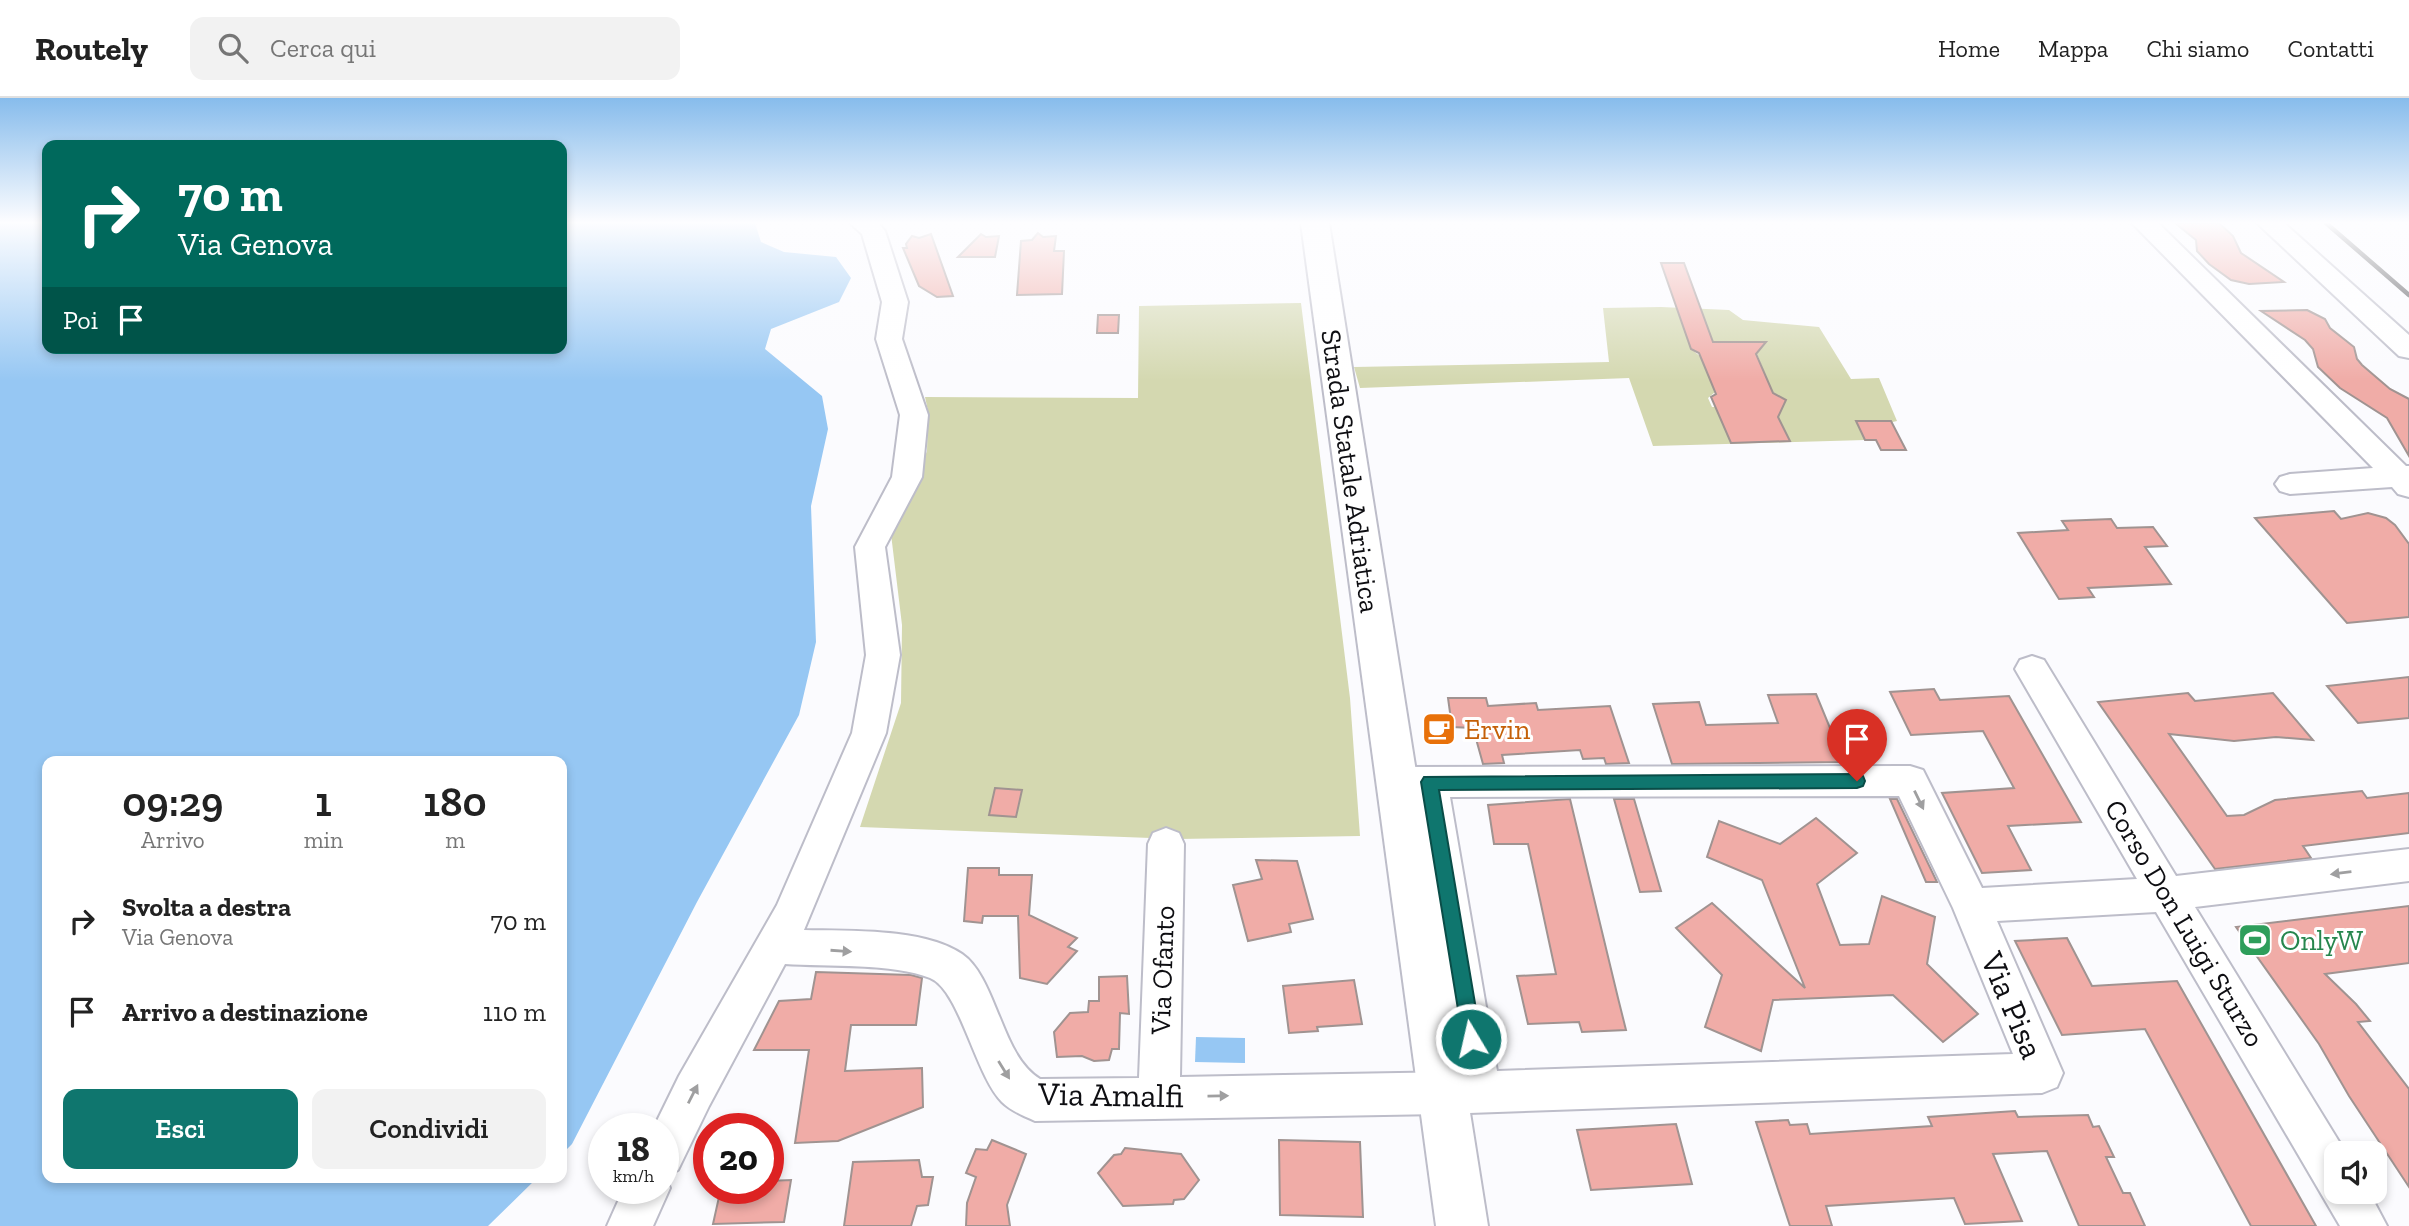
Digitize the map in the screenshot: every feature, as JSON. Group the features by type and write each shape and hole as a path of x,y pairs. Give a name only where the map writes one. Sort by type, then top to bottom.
{"main road":[{"name":"Strada Statale Adriatica","path":"1323,276 1381,677 1413,782 1453,1083 1462,1226"}],"street":[{"path":"679,1122 782,930 869,733 883,655 870,547 907,477 914,415 888,340 895,302 887,276"},
{"path":"2197,276 2405,480"},
{"path":"2327,276 2409,350"},
{"path":"2290,485 2405,480"},
{"name":"Corso Don Luigi Sturzo","path":"2032,669 2324,1158"},
{"path":"1413,782 1910,781 1971,906 2168,894 2409,865"},
{"name":"Via Ofanto","path":"1159,1097 1166,844"},
{"name":"Via Pisa","path":"1453,1083 2042,1073 1971,906"},
{"name":"Via Amalfi","path":"782,930 919,956 948,968 965,991 1001,1065 1024,1095 1035,1100 1453,1083"},
{"path":"629,1226 640,1204"},
{"path":"2351,1204 2365,1226"}],"green space":[{"path":"1301,303 1350,698 1360,836 1178,839 860,827 901,703 902,625 891,534 912,492 927,451 928,411 925,397 1138,398 1139,306"},
{"path":"1603,308 1729,310 1743,320 1819,327 1851,379 1879,378 1897,421 1871,427 1868,421 1856,421 1865,440 1653,446 1629,378 1360,388 1354,367 1609,362","holes":["1689,341 1755,342 1762,346 1757,354 1772,391 1784,400 1784,404 1712,407 1708,398 1715,392 1701,357 1691,349"]}],"water":[{"path":"0,276 42,276 42,354 567,354 567,276 849,276 851,278 839,302 771,329 765,349 822,396 828,429 811,506 816,642 799,715 567,1149 567,756 42,756 42,1183 532,1183 488,1226 0,1226"},
{"path":"1196,1037 1245,1038 1245,1063 1195,1062"}],"building":[{"path":"915,276 946,276 953,296 937,297 919,286"},
{"path":"1018,276 1063,276 1062,294 1017,295"},
{"path":"1665,276 1689,276 1713,342 1766,342 1756,354 1773,393 1786,400 1778,417 1790,441 1731,443 1711,397 1716,394 1699,353 1691,349"},
{"path":"2225,276 2275,276 2284,282 2249,284 2231,280"},
{"path":"2307,310 2325,319 2330,328 2354,347 2357,359 2362,365 2390,389 2409,399 2409,456 2387,418 2340,388 2318,367 2313,349 2305,340 2261,311"},
{"path":"1098,315 1119,315 1118,333 1097,333"},
{"path":"1856,421 1891,421 1906,450 1881,450 1876,440 1865,440"},
{"path":"2334,511 2341,519 2368,513 2386,518 2395,525 2409,544 2409,617 2347,623 2255,518"},
{"path":"2111,519 2117,528 2153,527 2167,546 2145,547 2171,584 2088,588 2094,597 2059,599 2018,533 2068,530 2062,521"},
{"path":"2409,677 2409,718 2358,723 2327,686"},
{"path":"1934,689 1940,700 2009,696 2081,822 2008,826 2031,870 1982,873 1942,793 2014,788 1983,731 1911,735 1890,692"},
{"path":"2188,693 2195,701 2273,693 2313,740 2276,737 2234,741 2169,734 2227,816 2244,815 2275,800 2362,791 2367,798 2409,793 2409,833 2303,846 2311,858 2215,869 2098,702"},
{"path":"1816,694 1844,762 1672,764 1653,704 1699,702 1706,725 1778,723 1768,695"},
{"path":"1448,698 1486,698 1488,706 1536,703 1538,710 1610,706 1629,763 1606,764 1604,758 1583,759 1580,750 1502,755 1504,763 1483,764 1473,728 1452,727"},
{"path":"995,788 1022,790 1016,817 989,815"},
{"path":"1570,799 1626,1030 1582,1032 1579,1022 1528,1024 1517,976 1556,974 1528,844 1494,844 1488,805"},
{"path":"1614,799 1634,799 1661,891 1640,892"},
{"path":"1890,799 1897,799 1937,882 1926,882"},
{"path":"1816,818 1857,853 1817,884 1840,945 1869,944 1882,896 1935,917 1927,964 1978,1014 1943,1042 1893,995 1773,1000 1761,1051 1705,1027 1722,975 1676,928 1712,903 1805,988 1762,880 1707,857 1719,821 1780,844"},
{"path":"1256,860 1297,861 1313,919 1289,924 1291,932 1248,941 1233,885 1262,879"},
{"path":"968,868 999,868 999,875 1032,875 1029,915 1077,938 1068,947 1077,951 1047,984 1020,978 1018,916 983,916 982,923 964,921"},
{"path":"2409,906 2409,963 2325,974 2370,1021 2358,1022 2409,1089 2409,1187 2387,1154 2387,1141 2379,1141 2319,1044 2236,927"},
{"path":"2067,938 2092,986 2177,981 2316,1226 2251,1226 2145,1029 2062,1035 2015,941"},
{"path":"816,972 911,975 922,978 916,1025 851,1025 845,1071 922,1068 923,1107 838,1141 795,1143 809,1050 754,1050 779,1001 811,999"},
{"path":"1127,976 1129,1014 1120,1013 1119,1049 1112,1049 1109,1060 1094,1061 1082,1056 1057,1057 1054,1032 1070,1013 1088,1012 1089,1001 1099,1001 1099,977"},
{"path":"1354,980 1362,1024 1317,1027 1318,1031 1289,1033 1283,986"},
{"path":"2015,1111 2018,1117 2088,1115 2093,1127 2099,1126 2114,1157 2106,1157 2123,1193 2130,1193 2145,1226 2079,1226 2047,1151 1993,1154 2022,1221 1965,1224 1954,1198 1826,1206 1832,1226 1790,1226 1756,1122 1788,1120 1790,1125 1807,1124 1810,1134 1932,1126 1928,1117"},
{"path":"1676,1124 1692,1184 1591,1190 1577,1130"},
{"path":"992,1140 1026,1154 1007,1205 1010,1226 966,1226 967,1203 976,1177 966,1173 976,1149 987,1150"},
{"path":"1279,1140 1360,1142 1363,1217 1280,1215"},
{"path":"1125,1148 1181,1154 1199,1180 1184,1199 1174,1200 1173,1204 1123,1206 1098,1173 1114,1155 1121,1154"},
{"path":"919,1160 922,1177 933,1177 928,1205 917,1206 911,1226 844,1226 853,1162"},
{"path":"784,1180 791,1180 784,1222 713,1224 717,1204 784,1204"}],"railway":[{"path":"2387,276 2409,295"}],"place":[{"name":"Ervin","path":"1439,729"},
{"name":"OnlyW","path":"2255,940"}],"route":[{"path":"1471,1039 1430,782 1857,781"}]}
